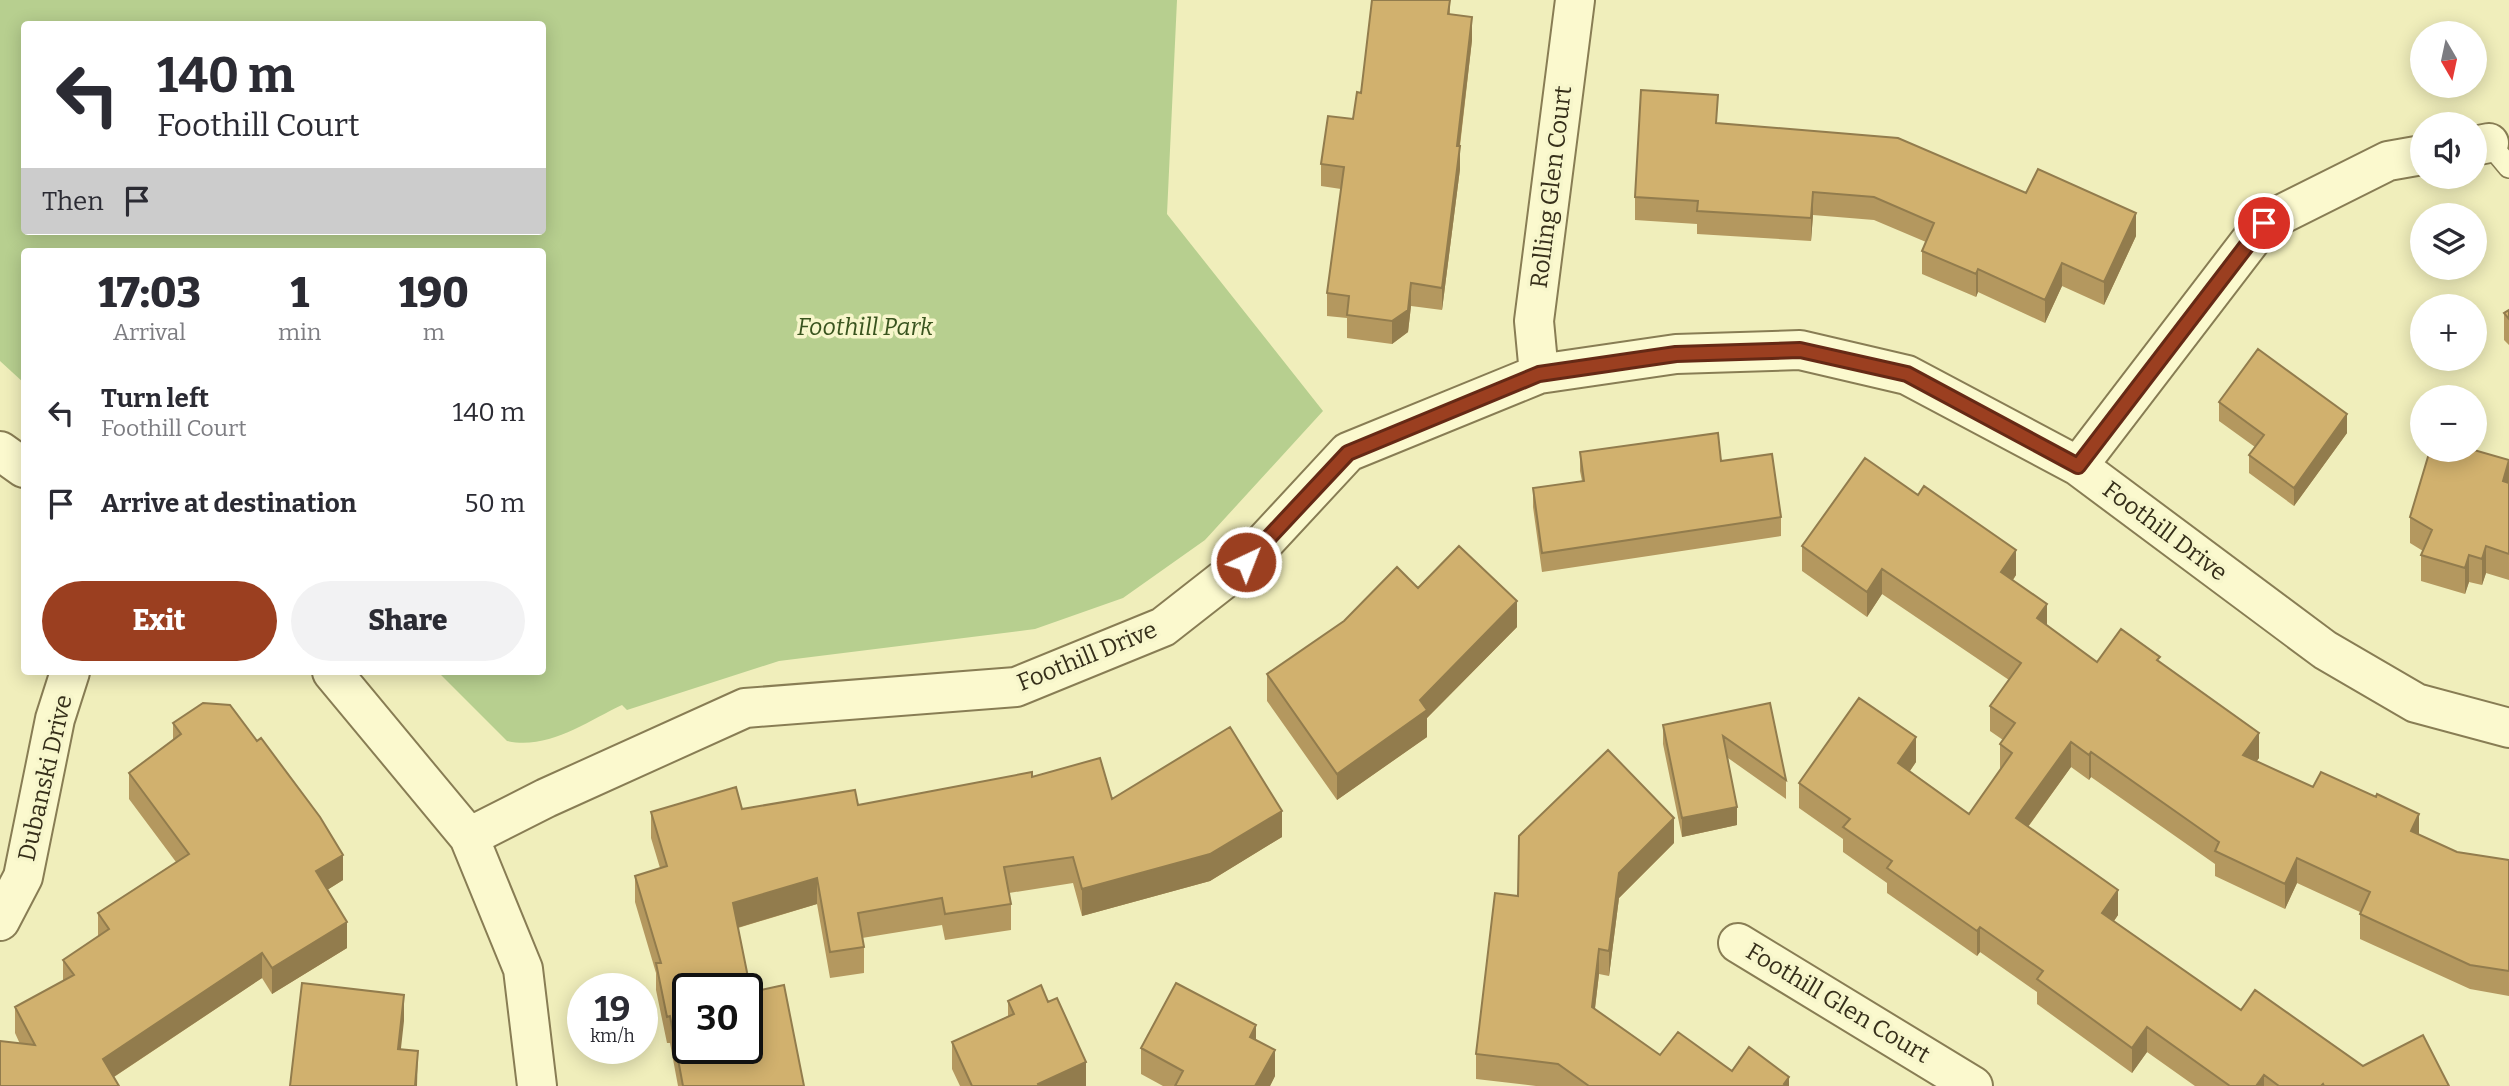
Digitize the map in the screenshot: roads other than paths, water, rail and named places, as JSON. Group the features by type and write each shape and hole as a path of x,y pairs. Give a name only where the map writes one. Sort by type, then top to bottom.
{"street":[{"name":"Rolling Glen Court","path":"1539,374 1534,321 1575,0"},
{"path":"2078,466 2264,223 2388,161 2410,157"},
{"name":"Foothill Drive","path":"470,837 546,798 745,708 1016,687 1163,627 1246,562 1348,453 1539,374 1676,354 1800,350 1907,374 2078,466 2325,650 2416,704 2509,728"},
{"path":"0,451 21,466"},
{"name":"Dubanski Drive","path":"0,921 23,877 55,719 69,675"},
{"path":"334,675 470,837 523,969 537,1086"},
{"name":"Foothill Glen Court","path":"1738,943 1973,1086"}],"park label":[{"name":"Foothill Park","path":"865,327"}]}
